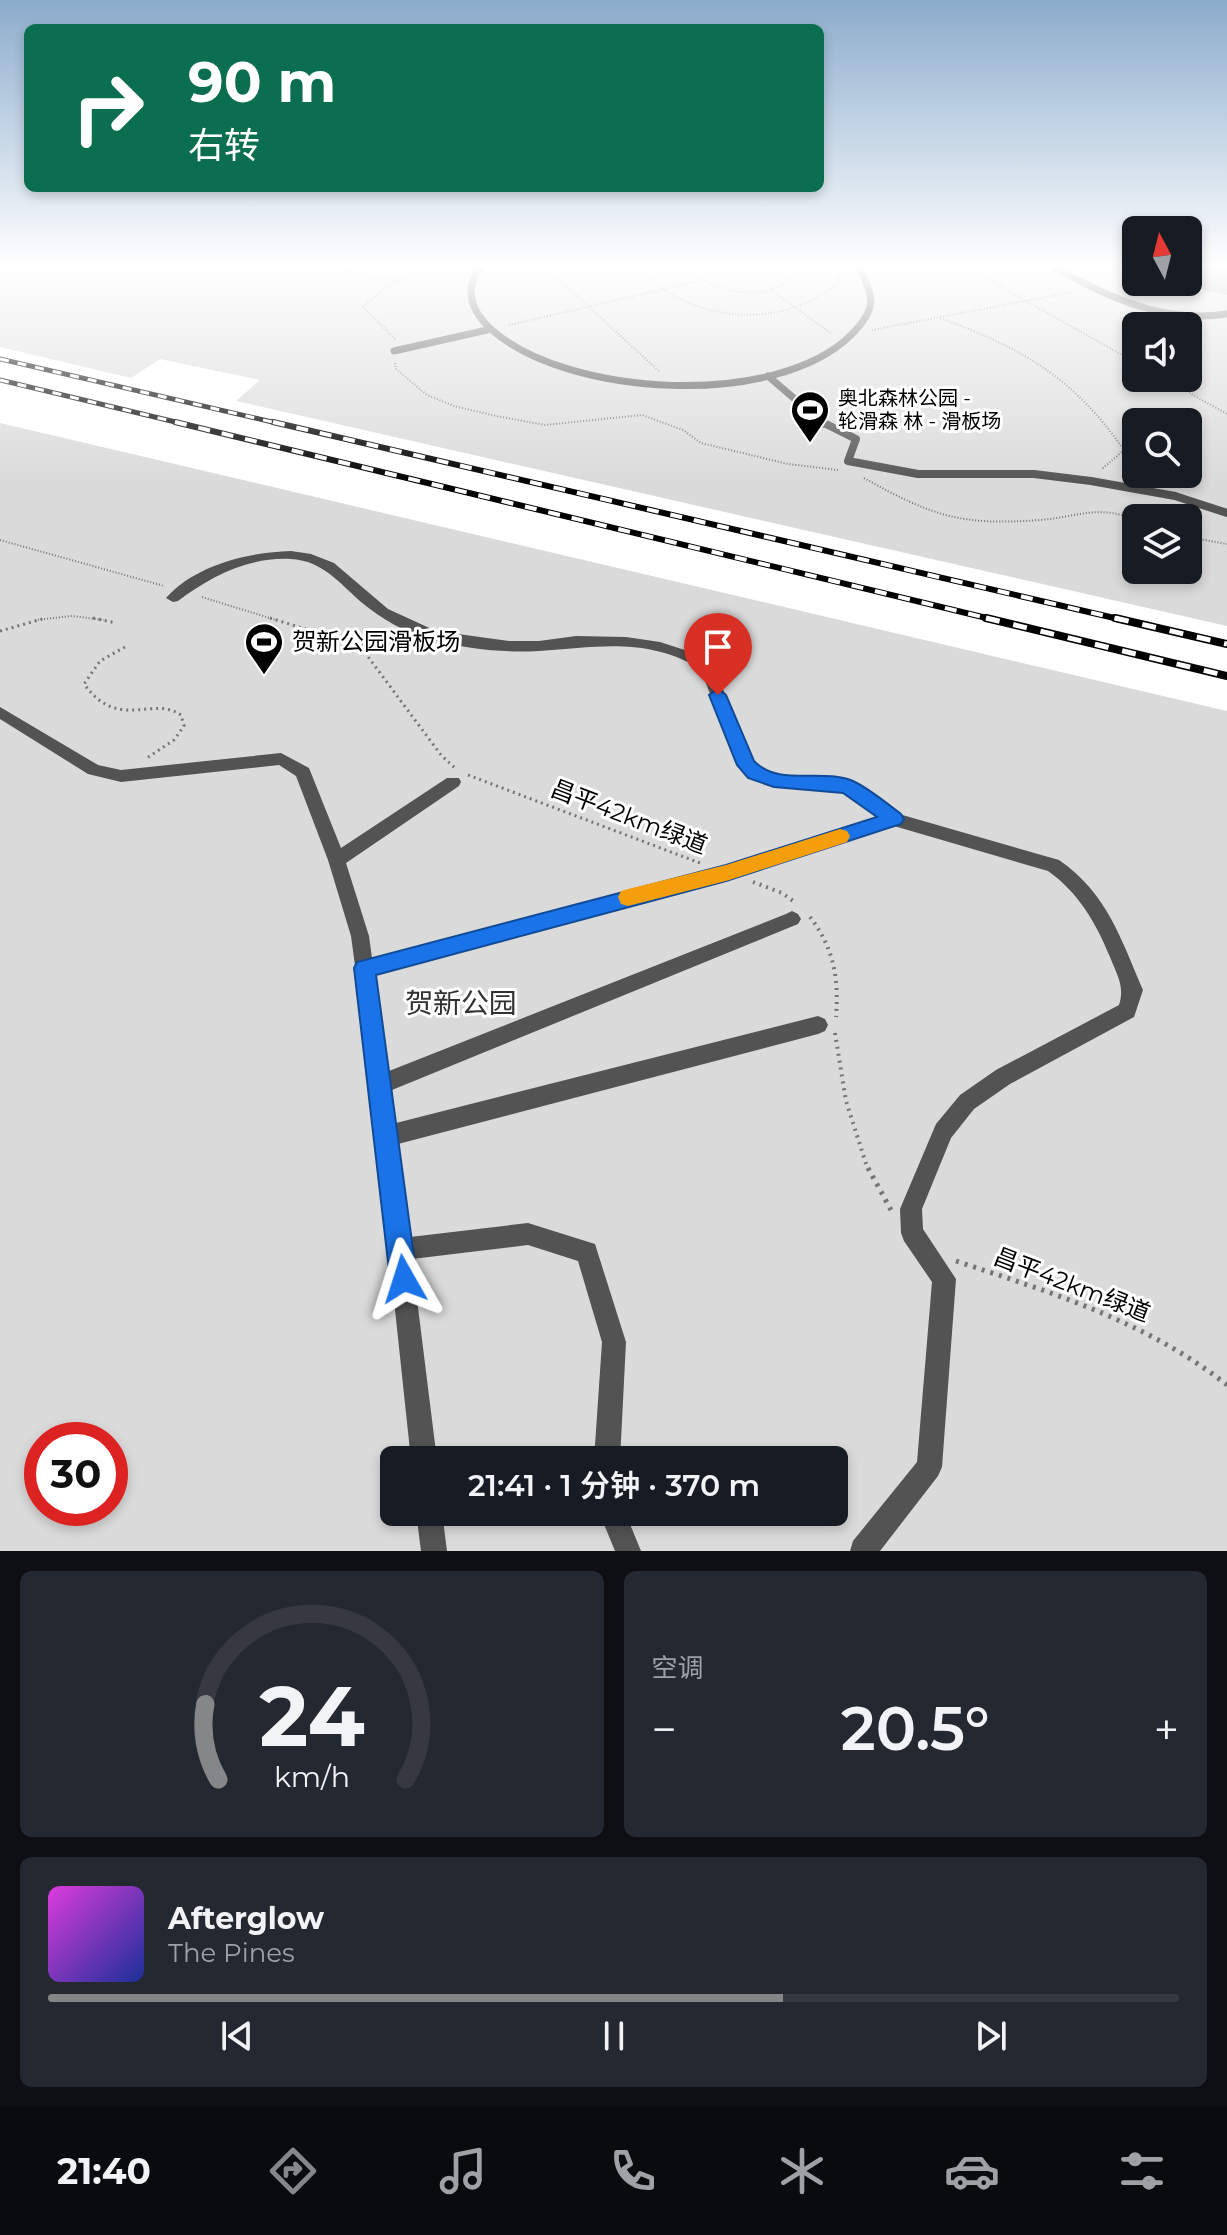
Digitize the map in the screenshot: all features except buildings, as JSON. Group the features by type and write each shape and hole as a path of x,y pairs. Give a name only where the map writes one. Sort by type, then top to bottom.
{"street":[{"path":"178,595 204,576 230,565 260,558 302,556 335,567 368,600 417,630 462,642 535,646 606,640 692,656 706,665 746,765 755,773 774,780 847,787 894,819 1053,865 1092,899 1133,990 1127,1011 1003,1077 967,1102 943,1131 911,1209 912,1233 944,1279 929,1467 863,1551"},
{"path":"0,712 94,770 121,776 281,759 303,772 337,860 360,936 381,1084 422,1446"},
{"path":"337,860 453,782"},
{"path":"365,968 726,873 894,819"},
{"path":"381,1084 801,914"},
{"path":"387,1136 818,1025"},
{"path":"400,1249 528,1234 587,1252 614,1342 608,1446"},
{"path":"431,1526 434,1551"},
{"path":"618,1526 628,1551"}],"lane":[{"path":"394,351 445,339"},
{"path":"500,339 531,357 581,374 627,382 675,385 723,383 768,376 813,362 851,339"},
{"path":"768,376 826,426 856,439 848,461 918,474 1034,474 1091,481 1175,496 1227,513"}],"path":[{"path":"395,339 399,343 394,351 396,369 427,395 454,406 545,425 642,415 683,430 701,443 788,464 843,471"},
{"path":"625,339 675,385"},
{"path":"840,339 846,344"},
{"path":"990,339 1042,367 1076,390 1124,450 1091,481"},
{"path":"1095,339 1122,355"},
{"path":"1188,392 1227,414"},
{"path":"856,473 909,503 944,517 1044,520 1087,509 1122,513"},
{"path":"0,540 178,595 360,646"},
{"path":"1202,540 1227,544"},
{"path":"0,631 44,616 75,615 116,623"},
{"path":"352,652 395,618"},
{"name":"昌平42km绿道","path":"360,646 441,755 458,772 782,893 830,944 839,984 834,1031 836,1054 865,1168 875,1190 912,1233"},
{"path":"121,776 174,740 184,726 181,715 172,709 127,712 109,707 91,695 84,684 90,669 104,655 125,647"},
{"name":"昌平42km绿道","path":"949,1258 1098,1310 1156,1338 1212,1371 1227,1385"}],"green space":[{"path":"0,339 1122,339 1122,392 1202,392 1202,339 1227,339 1227,626 236,401 260,380 160,359 131,378 0,347"},
{"name":"贺新公园","path":"0,423 1227,711 1227,1551 0,1551"}],"railway":[{"path":"0,359 281,424"},
{"path":"0,380 184,424"},
{"path":"175,422 995,620"},
{"path":"273,422 1123,620"},
{"path":"986,618 1227,676"},
{"path":"1115,618 1227,644"}],"slow traffic":[{"path":"628,897 726,873 840,836"}],"place":[{"name":"奥北森林公园 - 轮滑森 林 - 滑板场","path":"810,444"},
{"name":"贺新公园滑板场","path":"264,676"}],"route":[{"path":"404,1279 365,968 726,873 894,819 847,787 774,780 755,773 746,765 718,695"}]}
